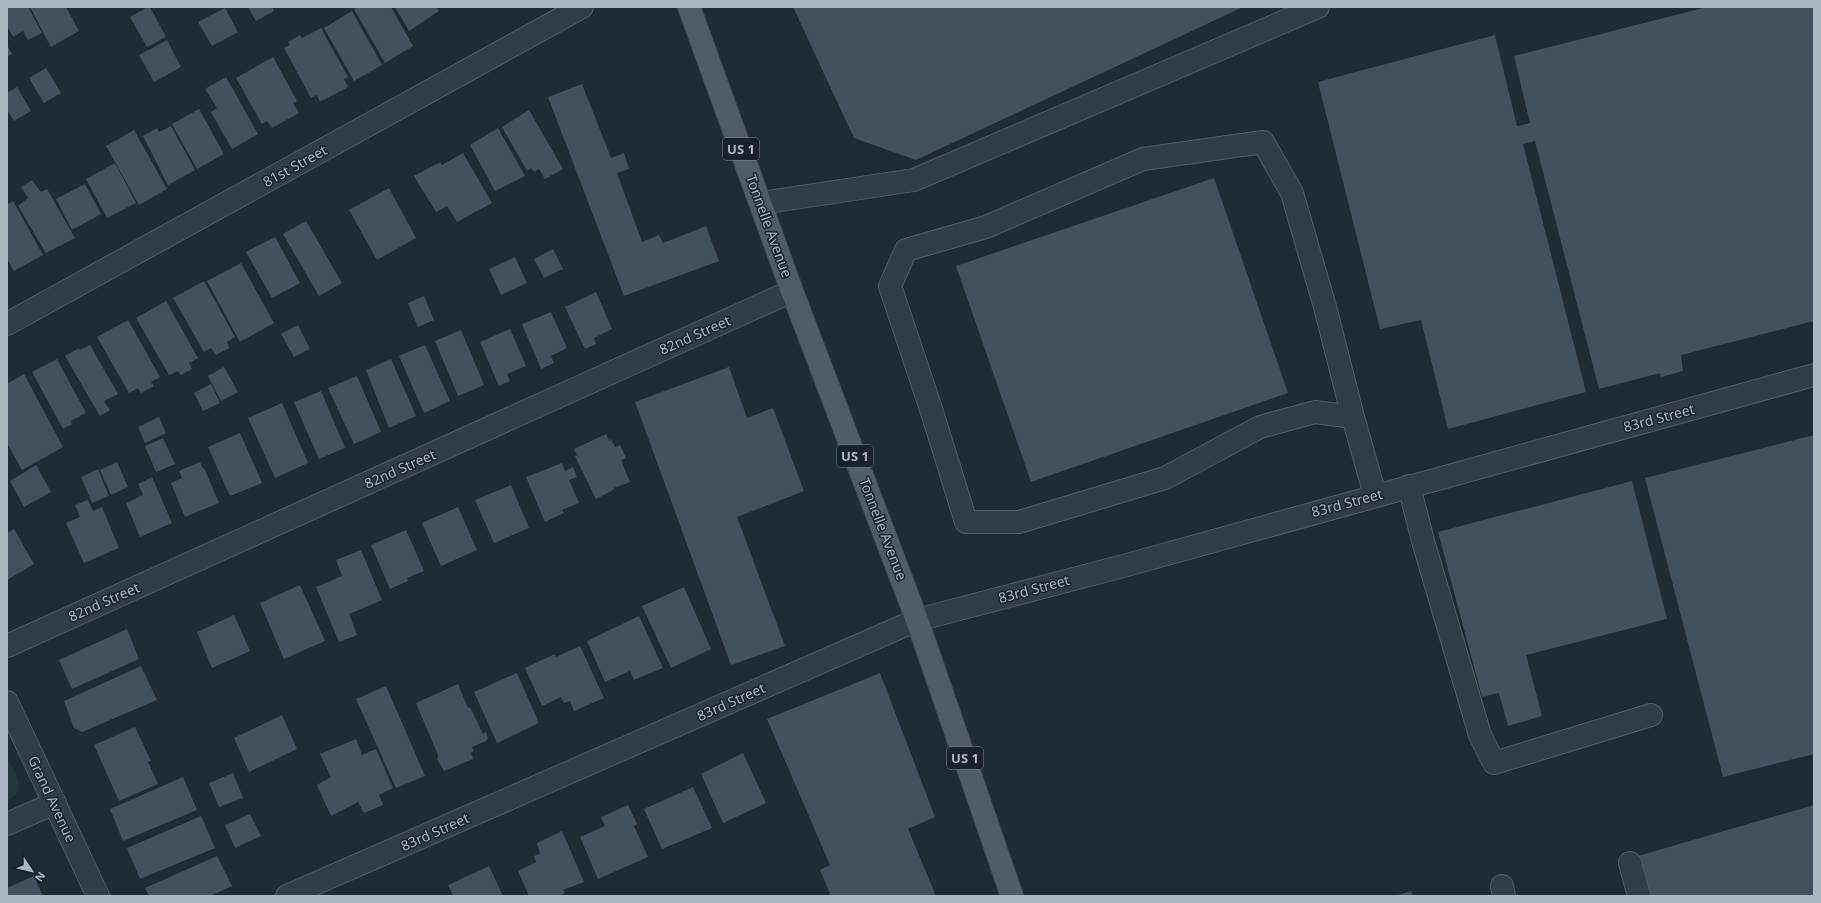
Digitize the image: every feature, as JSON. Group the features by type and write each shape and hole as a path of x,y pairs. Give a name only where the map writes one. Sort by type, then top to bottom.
{"main road":[{"name":"Tonnelle Avenue","path":"689,7 792,291 917,620 1012,896"}],"street":[{"name":"81st Street","path":"7,324 555,13 582,7"},
{"path":"761,204 821,193 914,180 1318,7"},
{"path":"1353,417 1315,412 1260,427 1165,478 1019,522 966,522 932,412 890,286 906,250 986,227 1143,159 1263,142 1292,193 1325,307 1353,417 1375,495"},
{"name":"82nd Street","path":"7,646 792,291"},
{"name":"83rd Street","path":"287,896 917,620 1127,565 1375,495 1814,375"},
{"path":"1409,486 1423,541 1478,727 1494,763 1652,715"},
{"name":"Grand Avenue","path":"7,702 98,896"},
{"path":"7,824 55,803"},
{"path":"1630,863 1639,896"}],"green space":[{"path":"7,759 17,776 19,787 18,792 7,800"}],"building":[{"path":"7,7 28,7 42,33 28,40 23,31 13,37 7,26"},
{"path":"30,7 66,7 79,31 51,47"},
{"path":"150,7 166,37 147,47 130,17"},
{"path":"248,7 272,7 274,11 256,21"},
{"path":"358,7 391,7 413,46 385,63 354,9"},
{"path":"395,7 436,7 439,11 409,31"},
{"path":"793,7 1243,7 916,160 854,138"},
{"path":"1707,7 1814,7 1814,321 1681,355 1683,371 1661,377 1660,373 1599,389 1535,141 1523,144 1586,392 1448,429 1421,320 1380,329 1318,82 1495,35 1517,126 1530,123 1514,56"},
{"path":"225,8 238,32 212,46 198,22"},
{"path":"352,11 382,65 354,81 324,28"},
{"path":"321,28 348,77 344,79 348,87 320,102 317,95 311,98 284,48 290,45 288,42 300,35 302,38"},
{"path":"167,40 181,67 154,82 139,55"},
{"path":"7,45 12,54 7,57"},
{"path":"273,57 297,101 293,103 299,113 272,128 267,121 262,124 236,78"},
{"path":"46,68 61,93 44,103 29,78"},
{"path":"226,77 258,134 232,149 211,112 217,108 205,89"},
{"path":"582,84 611,158 624,153 629,169 617,173 642,242 659,235 663,243 706,226 719,261 624,296 548,97"},
{"path":"17,87 31,111 14,121 7,110 7,93"},
{"path":"199,109 224,154 197,169 172,124"},
{"path":"529,110 563,169 545,179 539,169 534,172 531,168 527,171 502,127"},
{"path":"171,126 195,170 168,185 143,136 157,128 159,132"},
{"path":"498,128 525,176 495,191 470,145"},
{"path":"134,130 167,189 139,205 106,146"},
{"path":"463,153 492,203 457,222 447,206 436,212 414,176 440,162 442,165"},
{"path":"115,163 136,203 107,218 86,179"},
{"path":"1214,178 1288,393 1031,482 956,266"},
{"path":"32,180 41,192 47,189 75,238 46,253 18,206 28,198 21,187"},
{"path":"85,184 101,214 72,230 56,199"},
{"path":"389,188 416,238 377,260 349,210"},
{"path":"13,201 43,255 14,271 7,259 7,205"},
{"path":"306,221 342,283 319,296 283,234"},
{"path":"275,237 300,283 272,298 246,252"},
{"path":"553,249 563,269 544,278 534,259"},
{"path":"515,257 527,283 501,295 489,269"},
{"path":"241,263 274,323 240,342 207,281"},
{"path":"204,281 235,337 227,342 229,348 216,355 211,348 204,352 173,298"},
{"path":"596,292 612,329 594,338 596,344 585,349 565,307"},
{"path":"424,296 434,320 418,327 408,303"},
{"path":"166,301 198,358 189,363 192,369 181,375 178,371 169,375 136,318"},
{"path":"551,312 567,348 551,356 554,363 541,369 522,324"},
{"path":"128,320 160,377 151,382 154,386 141,393 138,388 129,393 97,337"},
{"path":"298,325 310,349 294,357 281,334"},
{"path":"510,329 526,366 507,374 510,381 499,386 480,342"},
{"path":"461,330 484,385 458,396 435,341"},
{"path":"90,345 118,394 104,401 110,410 100,416 65,356 79,348 80,350"},
{"path":"425,345 450,401 424,413 399,356"},
{"path":"57,359 86,413 71,421 72,424 63,429 32,372"},
{"path":"391,359 416,416 389,428 366,370"},
{"path":"224,367 238,392 221,401 208,376"},
{"path":"729,367 747,418 773,408 804,491 737,517 785,646 731,665 635,402"},
{"path":"24,374 63,447 22,470 7,443 7,384"},
{"path":"357,376 381,432 354,444 328,388"},
{"path":"211,384 220,403 203,411 194,393"},
{"path":"321,391 345,448 319,459 294,402"},
{"path":"282,403 308,463 275,478 248,418"},
{"path":"159,417 166,433 145,443 138,427"},
{"path":"240,433 262,483 230,496 208,447"},
{"path":"606,434 609,441 611,439 615,447 620,445 626,458 621,460 630,482 614,488 596,499 575,456 577,455 574,449"},
{"path":"1814,435 1814,754 1723,777 1645,478"},
{"path":"163,438 175,464 156,472 145,446"},
{"path":"117,462 128,487 111,495 100,470"},
{"path":"200,462 219,503 185,517 171,483 182,478 179,471"},
{"path":"562,463 565,471 573,467 577,477 569,480 579,503 562,510 564,513 545,522 526,477"},
{"path":"36,465 51,492 24,507 10,481"},
{"path":"98,469 109,496 92,503 81,477"},
{"path":"152,477 172,523 140,537 126,503 143,495 138,484"},
{"path":"1632,481 1667,619 1526,655 1542,716 1508,726 1499,693 1482,697 1438,532"},
{"path":"511,485 529,528 494,543 475,500"},
{"path":"88,500 93,511 102,507 119,548 84,563 66,523 80,517 75,505"},
{"path":"458,507 477,550 441,566 422,523"},
{"path":"14,529 34,564 7,580 7,533"},
{"path":"406,530 424,571 407,578 408,581 390,589 371,545"},
{"path":"361,550 382,600 349,614 357,635 339,642 316,587 342,576 336,560"},
{"path":"300,585 325,641 284,659 260,603"},
{"path":"684,587 711,649 671,668 642,606"},
{"path":"234,615 250,651 212,668 197,632"},
{"path":"639,616 663,668 634,680 630,671 605,682 587,641"},
{"path":"127,629 139,659 72,689 59,660"},
{"path":"580,646 604,698 574,711 570,701 564,703 561,697 542,706 525,668 555,654 556,657"},
{"path":"141,666 157,700 82,732 74,728 64,701"},
{"path":"517,673 539,723 497,743 474,692"},
{"path":"880,673 935,817 908,829 936,896 831,896 820,870 830,865 767,719"},
{"path":"458,684 468,708 470,707 483,734 486,732 488,738 486,741 472,747 474,751 471,753 473,759 444,771 437,759 438,755 416,703"},
{"path":"386,686 425,776 396,788 356,699"},
{"path":"282,715 297,749 249,772 234,738"},
{"path":"135,727 151,761 148,762 158,784 119,801 94,745"},
{"path":"356,739 362,755 376,749 393,788 379,795 383,805 364,813 358,802 331,816 317,785 331,777 320,754"},
{"path":"743,753 766,803 723,823 701,774"},
{"path":"233,773 243,798 219,807 209,783"},
{"path":"183,777 197,810 123,841 110,809"},
{"path":"693,787 712,828 662,849 644,809"},
{"path":"628,805 637,824 634,826 648,857 598,879 580,837 605,826 601,817"},
{"path":"1814,805 1814,896 1649,896 1638,856"},
{"path":"250,814 261,836 235,848 225,825"},
{"path":"201,816 215,848 140,879 127,848"},
{"path":"562,831 584,882 563,890 565,893 559,896 529,896 518,871 536,862 534,856 540,854 537,843"},
{"path":"217,856 232,886 210,896 149,896 145,888"},
{"path":"489,866 503,896 453,896 448,885"},
{"path":"34,876 43,896 7,896 7,888"},
{"path":"1411,891 1413,896 1395,896"}]}
